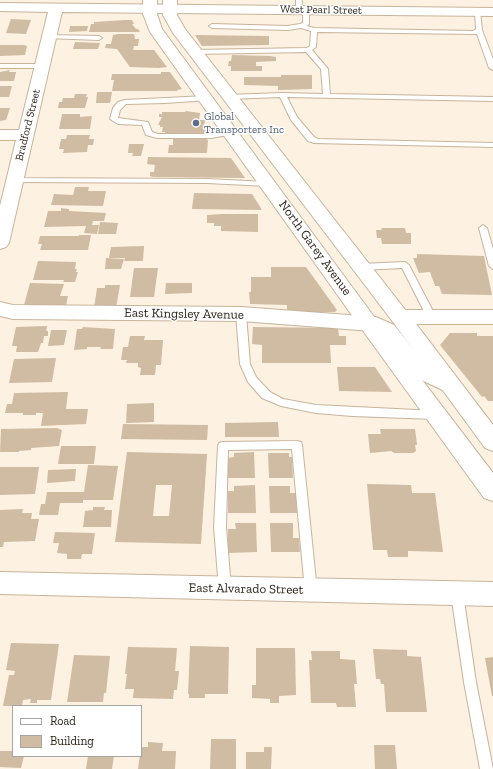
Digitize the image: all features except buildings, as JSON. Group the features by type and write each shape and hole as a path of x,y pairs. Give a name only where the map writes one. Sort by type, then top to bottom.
{"main road":[{"name":"North Garey Avenue","path":"150,5 151,20 155,29 368,323 493,491"},
{"name":"North Garey Avenue","path":"170,5 173,22 493,442"},
{"name":"East Alvarado Street","path":"0,583 493,594"}],"street":[{"name":"West Pearl Street","path":"8,5 56,8 150,5 301,7 461,6 478,12 493,12"},
{"name":"Bradford Street","path":"0,243 4,211 15,180 56,8"},
{"path":"0,135 25,135"},
{"name":"East Kingsley Avenue","path":"0,310 13,312 241,314 368,323 383,326 420,371 451,386"},
{"path":"400,318 493,317"}],"lane":[{"path":"212,26 288,28 301,26 306,24 301,7"},
{"path":"478,12 479,30 493,68"},
{"path":"301,26 314,30 474,33 479,30"},
{"path":"196,52 308,50 313,47 314,30"},
{"path":"49,37 99,38"},
{"path":"308,50 324,69 327,96"},
{"path":"0,66 42,66"},
{"path":"282,95 294,118 311,139 317,141 493,145"},
{"path":"229,97 282,95 493,99"},
{"path":"206,98 165,102 125,102 116,110 114,119 145,124 149,133 152,135 211,136 231,132"},
{"path":"15,180 207,181 268,184"},
{"path":"483,228 493,266"},
{"path":"360,267 405,265 431,317"},
{"path":"241,314 245,364 252,379 266,395 281,402 316,409 436,415"},
{"path":"225,589 220,527 223,446 297,445 311,591"},
{"path":"456,594 470,682 487,769"}],"place":[{"name":"Global Transporters Inc","path":"196,123"}]}
